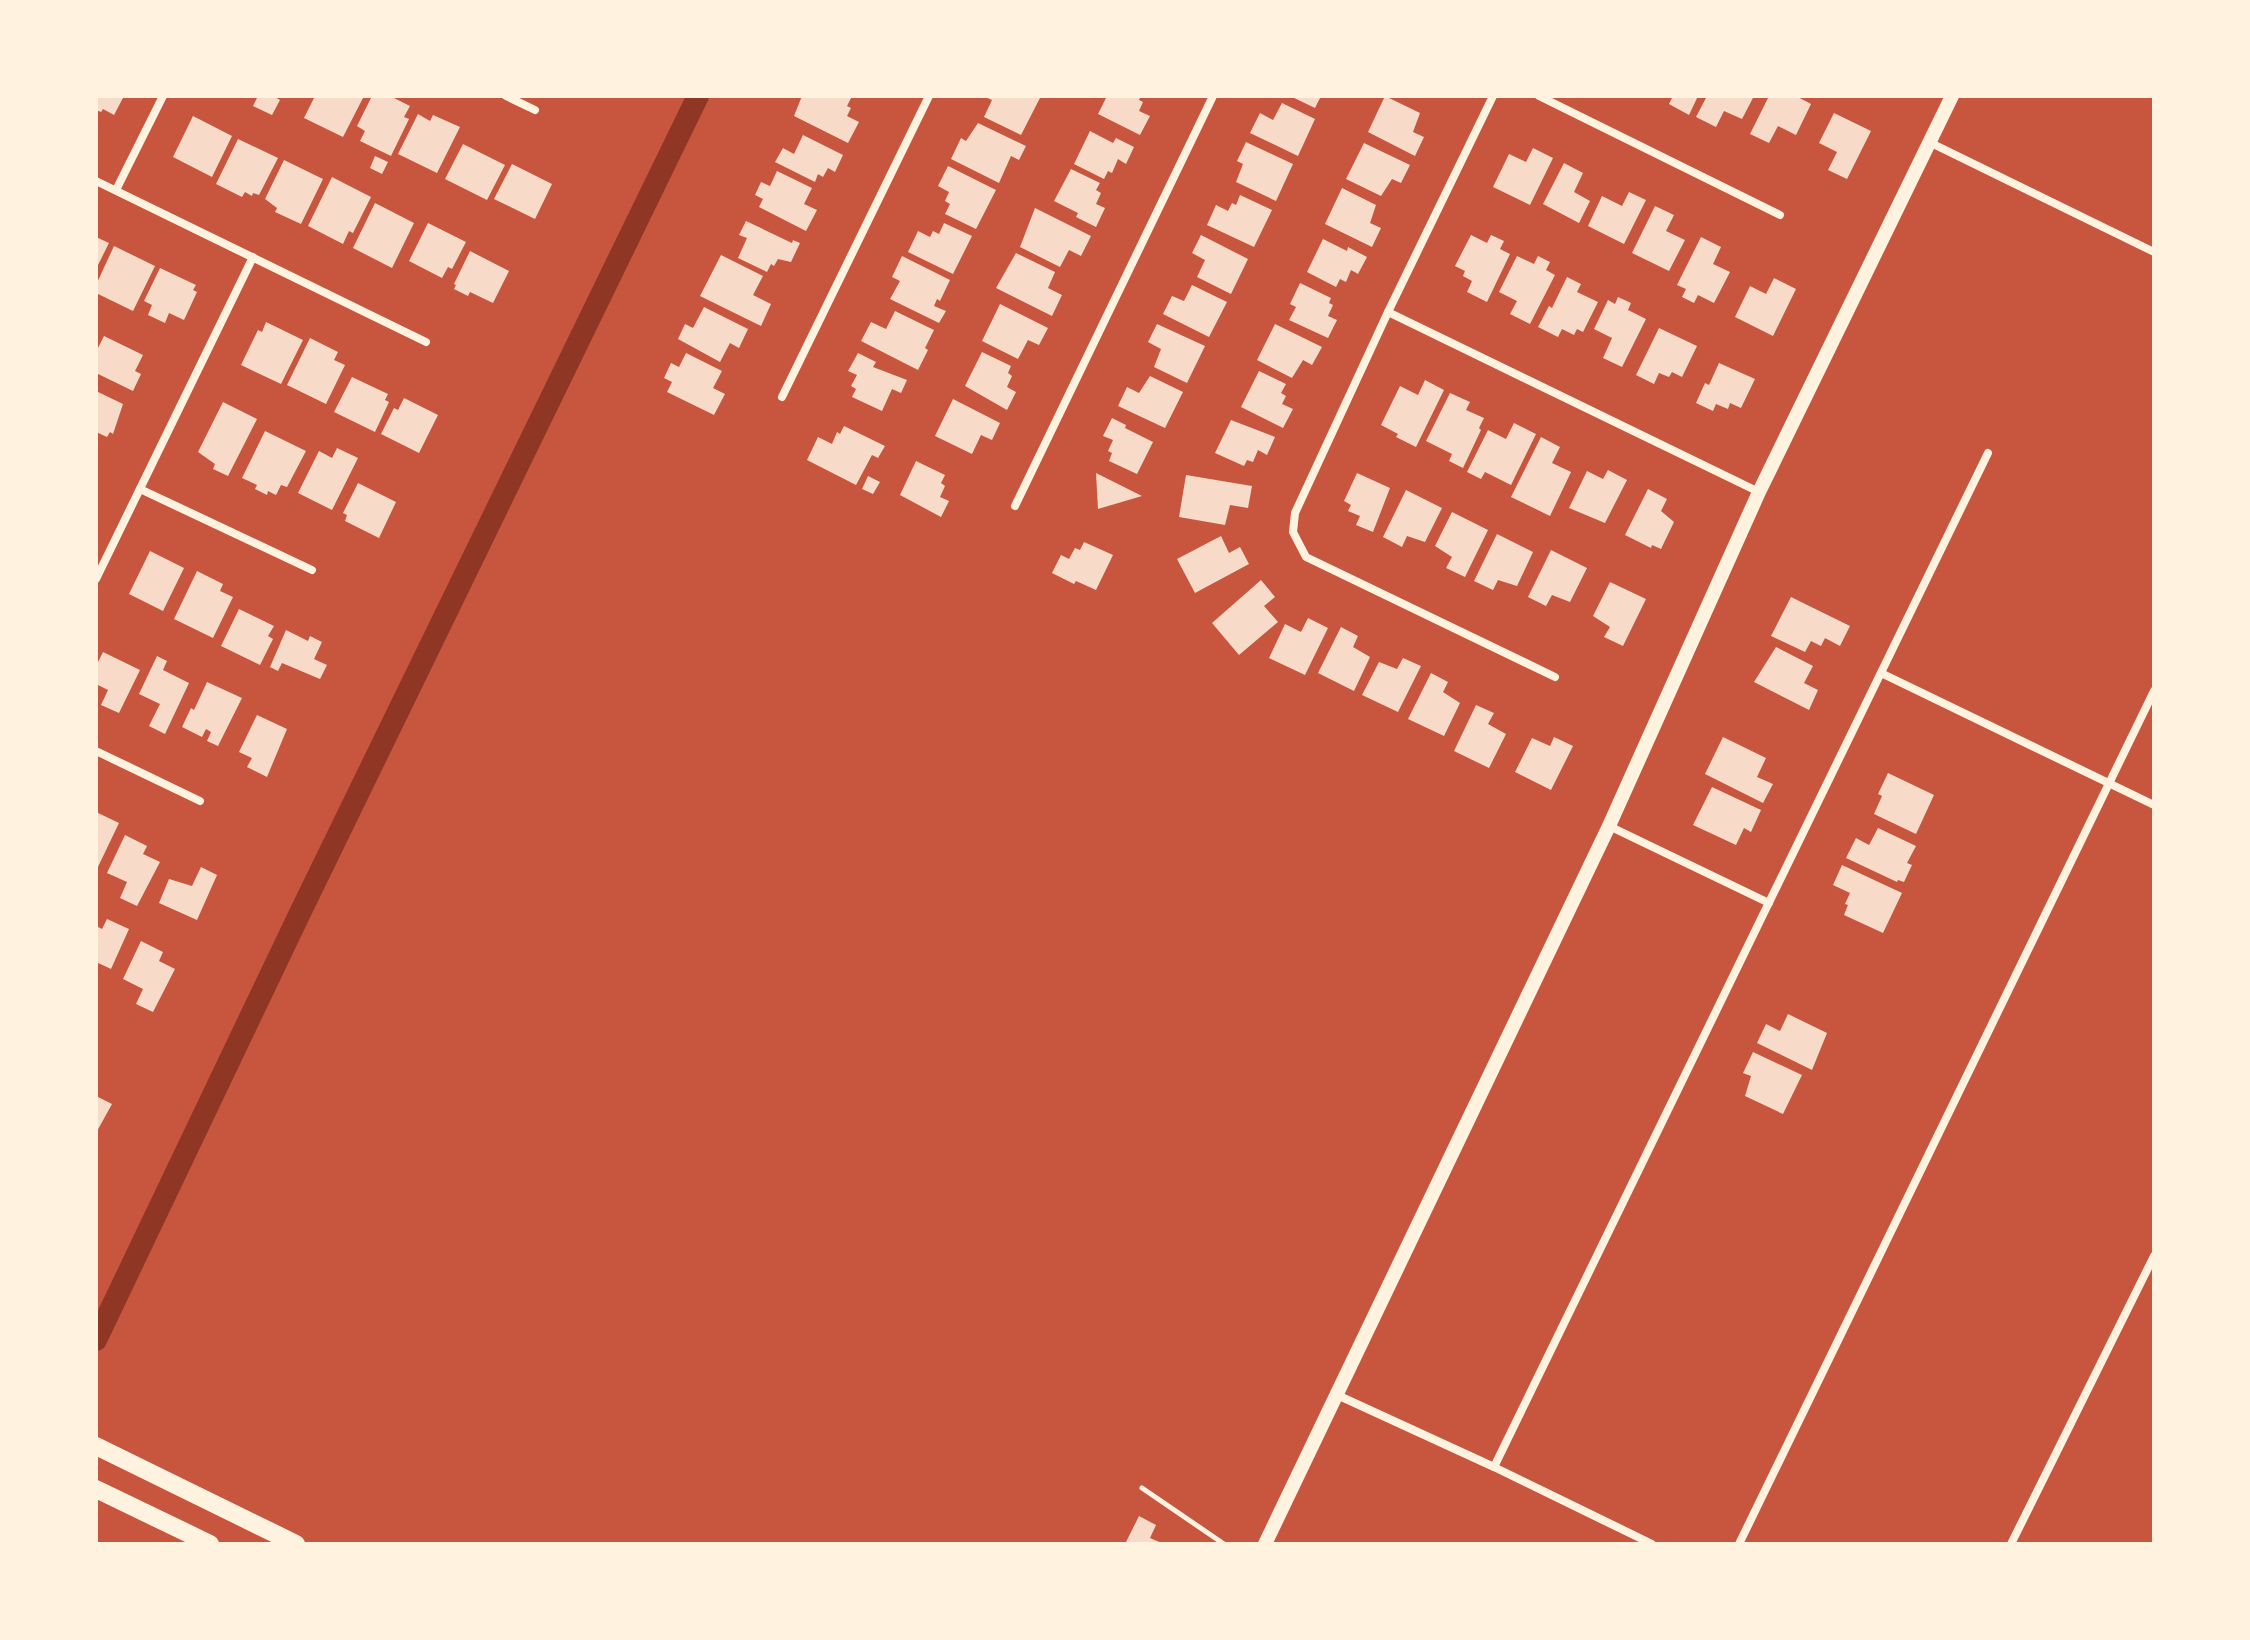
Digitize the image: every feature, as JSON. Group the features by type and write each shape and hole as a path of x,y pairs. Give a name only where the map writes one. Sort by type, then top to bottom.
{"main road":[{"path":"96,1446 296,1544"},
{"path":"96,1489 210,1544"}],"street":[{"path":"116,190 163,96"},
{"path":"506,96 535,110"},
{"path":"782,397 929,96"},
{"path":"1015,506 1213,96"},
{"path":"1493,96 1295,513 1293,532 1306,557 1555,677"},
{"path":"1539,96 1780,215"},
{"path":"1265,1544 1609,826 1759,492 1952,96"},
{"path":"1929,142 2154,252"},
{"path":"96,181 426,342"},
{"path":"96,579 253,257"},
{"path":"1388,312 1759,492"},
{"path":"1494,1467 1988,453"},
{"path":"140,489 312,570"},
{"path":"1881,673 2154,805"},
{"path":"1739,1544 2154,691"},
{"path":"96,751 200,801"},
{"path":"1609,826 1769,903"},
{"path":"2011,1544 2154,1256"},
{"path":"1335,1394 1652,1544"}],"lane":[{"path":"1142,1488 1224,1544"}],"building":[{"path":"96,96 124,96 114,115 103,109 101,112 96,110"},
{"path":"258,96 273,96 280,100 272,115 253,106"},
{"path":"315,96 364,96 343,137 304,118"},
{"path":"372,96 390,96 410,106 404,117 409,119 391,156 360,141 365,131 357,126"},
{"path":"802,96 852,96 847,106 851,108 847,116 859,122 848,143 794,116"},
{"path":"983,96 1041,96 1021,135 984,117 992,100"},
{"path":"1107,96 1141,96 1139,100 1143,102 1139,111 1150,116 1140,135 1098,114"},
{"path":"1290,96 1321,96 1315,108"},
{"path":"1385,96 1420,113 1413,132 1424,137 1415,156 1368,132"},
{"path":"1673,96 1698,96 1689,115 1669,104"},
{"path":"1707,96 1754,96 1742,119 1724,111 1716,127 1696,117"},
{"path":"1769,96 1796,96 1811,104 1796,135 1778,126 1769,143 1750,134"},
{"path":"1282,103 1315,119 1298,156 1250,133 1260,113 1273,120"},
{"path":"1834,113 1871,131 1847,179 1828,170 1837,152 1819,143"},
{"path":"418,114 430,121 433,115 460,127 437,173 398,154"},
{"path":"193,116 232,136 212,177 173,157"},
{"path":"978,123 1026,146 1019,160 1011,156 999,183 951,159 961,138 966,141"},
{"path":"1090,131 1113,143 1116,138 1134,147 1126,164 1118,159 1112,173 1108,171 1104,179 1074,164"},
{"path":"803,135 843,155 835,172 828,168 823,177 818,174 815,182 775,162 783,148 794,154"},
{"path":"238,139 278,158 259,195 253,193 252,196 245,192 242,197 216,184"},
{"path":"1246,142 1293,164 1276,201 1236,182 1243,164 1237,161"},
{"path":"1364,143 1410,165 1401,183 1392,179 1381,196 1346,179"},
{"path":"463,144 505,165 487,200 445,179"},
{"path":"1533,148 1553,158 1530,205 1493,187 1509,154 1526,162"},
{"path":"375,156 388,162 382,174 370,168"},
{"path":"284,160 323,179 301,224 275,212 277,208 265,199"},
{"path":"1564,163 1583,173 1574,192 1590,201 1579,223 1543,204"},
{"path":"512,164 552,184 535,219 494,199"},
{"path":"948,166 996,190 976,229 945,214 950,204 945,201 949,192 938,186"},
{"path":"1071,169 1100,183 1096,190 1101,193 1096,204 1105,208 1096,227 1076,217 1078,213 1054,201"},
{"path":"777,171 812,188 804,204 817,210 806,231 759,207 763,199 755,195 761,182 770,186"},
{"path":"332,177 371,197 353,233 349,231 343,244 308,226"},
{"path":"1342,188 1376,205 1370,223 1381,228 1372,247 1325,224"},
{"path":"1629,192 1646,200 1624,244 1588,226 1602,196 1622,206"},
{"path":"1240,195 1272,210 1254,247 1207,225 1216,205 1228,211 1232,203 1236,205"},
{"path":"375,203 414,223 392,268 353,248"},
{"path":"1655,206 1674,215 1666,231 1685,240 1669,271 1632,253"},
{"path":"1035,208 1091,236 1081,256 1069,250 1060,267 1020,247"},
{"path":"746,221 792,243 793,240 800,243 791,262 778,259 767,272 738,258 747,238 739,235"},
{"path":"428,223 466,242 452,269 448,267 442,278 409,261"},
{"path":"944,223 972,236 953,274 908,252 918,231 930,237 933,231 939,234"},
{"path":"1201,235 1248,259 1231,294 1197,277 1205,260 1192,253"},
{"path":"1471,235 1487,243 1491,235 1504,241 1500,249 1510,254 1487,302 1467,292 1472,281 1463,276 1465,271 1455,266"},
{"path":"96,237 109,243 96,269"},
{"path":"1701,237 1721,247 1713,264 1730,272 1714,303 1698,295 1694,303 1682,297 1686,289 1677,285"},
{"path":"1323,239 1367,257 1358,274 1351,270 1346,282 1340,279 1336,287 1307,272"},
{"path":"114,246 155,266 133,311 96,293 96,285"},
{"path":"470,251 509,271 493,303 470,292 468,296 454,289"},
{"path":"1016,253 1055,272 1048,288 1062,295 1052,316 996,288"},
{"path":"721,255 763,276 753,295 771,304 761,326 700,296"},
{"path":"902,256 950,280 940,301 937,299 934,306 946,311 939,323 890,299 900,281 892,277"},
{"path":"1517,256 1534,264 1538,256 1550,262 1546,270 1555,275 1530,324 1510,314 1517,301 1499,292"},
{"path":"160,268 196,285 193,290 197,292 184,320 169,313 165,323 148,315 152,305 144,301"},
{"path":"1567,277 1581,284 1577,292 1598,302 1583,332 1577,329 1574,335 1562,329 1558,337 1538,327 1549,306 1552,308"},
{"path":"1774,278 1796,289 1773,336 1735,317 1750,286 1766,294"},
{"path":"1300,283 1331,298 1329,303 1333,305 1328,316 1337,320 1328,338 1289,320 1296,307 1290,304"},
{"path":"1192,285 1227,302 1209,337 1163,314 1172,296 1184,301"},
{"path":"1618,297 1631,303 1628,310 1646,319 1622,367 1603,358 1612,338 1594,329 1608,300 1615,304"},
{"path":"1000,304 1048,328 1039,345 1028,340 1018,359 982,341"},
{"path":"704,307 748,329 739,348 730,343 720,362 678,339 685,324 693,328"},
{"path":"895,311 934,330 918,370 861,341 871,322 886,329"},
{"path":"266,322 303,340 281,384 241,365 258,330 262,332"},
{"path":"1157,324 1205,346 1187,383 1154,367 1161,349 1148,342"},
{"path":"1275,324 1322,347 1312,365 1303,360 1292,378 1257,360"},
{"path":"1659,328 1697,346 1682,377 1672,372 1669,377 1659,373 1654,384 1636,375"},
{"path":"104,336 143,355 135,371 141,374 133,391 96,373 96,352"},
{"path":"310,338 338,352 334,360 345,365 326,404 287,385"},
{"path":"982,352 1011,366 1008,373 1012,376 1007,387 1016,392 1007,410 965,386"},
{"path":"686,353 722,371 713,388 725,394 714,415 667,392 672,382 664,378 671,363 679,367"},
{"path":"858,353 876,362 873,367 907,380 901,393 892,389 882,411 852,397 856,389 851,386 857,375 848,371"},
{"path":"1719,363 1755,379 1741,408 1730,403 1728,409 1716,404 1713,411 1696,403"},
{"path":"1259,371 1286,384 1281,393 1286,396 1282,404 1293,409 1283,428 1241,407"},
{"path":"1150,376 1183,392 1165,428 1118,406 1127,387 1139,393"},
{"path":"352,377 388,394 385,400 389,402 375,432 334,412"},
{"path":"1425,380 1444,390 1416,447 1381,425 1400,386 1418,395"},
{"path":"96,391 123,404 113,434 110,432 107,437 96,432"},
{"path":"1450,393 1470,402 1466,410 1484,418 1463,468 1449,461 1452,454 1426,441"},
{"path":"404,398 438,415 419,453 381,434 394,408 398,410"},
{"path":"953,399 1000,423 992,440 981,435 972,454 935,436"},
{"path":"223,402 257,419 228,476 213,469 215,464 198,452"},
{"path":"1112,418 1153,442 1137,474 1109,461 1112,453 1108,451 1113,440 1103,436"},
{"path":"1231,420 1275,437 1267,455 1258,450 1253,462 1247,460 1244,466 1215,453"},
{"path":"1514,423 1536,434 1511,485 1485,472 1481,479 1467,472 1488,430 1506,439"},
{"path":"844,426 885,446 878,458 872,455 856,485 807,460 818,437 832,444 837,432 840,434"},
{"path":"265,431 306,451 287,487 281,485 276,495 268,491 267,495 255,489 257,485 242,478"},
{"path":"1541,437 1560,447 1552,463 1571,472 1550,516 1511,497"},
{"path":"337,448 358,458 332,510 298,493 319,451 332,458"},
{"path":"916,461 945,475 941,483 945,486 940,497 949,501 941,517 900,495"},
{"path":"1608,470 1627,480 1605,523 1569,508 1587,471 1603,479"},
{"path":"1096,473 1142,496 1098,509"},
{"path":"1357,473 1390,488 1373,532 1356,525 1360,516 1348,511 1351,505 1344,501"},
{"path":"1186,475 1252,486 1248,508 1230,505 1225,525 1179,517"},
{"path":"868,476 880,482 873,494 862,489"},
{"path":"358,483 396,502 379,538 345,521 347,515 343,513"},
{"path":"1648,489 1667,499 1661,511 1674,522 1661,549 1652,545 1651,548 1625,535"},
{"path":"1406,490 1442,508 1425,542 1407,536 1402,547 1383,537"},
{"path":"1452,512 1488,530 1465,577 1446,568 1452,557 1435,546"},
{"path":"1497,534 1533,552 1517,586 1498,580 1493,590 1474,581"},
{"path":"1221,536 1229,553 1240,547 1249,564 1195,593 1177,559"},
{"path":"1084,542 1113,555 1096,590 1052,573 1061,555 1069,559 1075,548 1080,550"},
{"path":"1551,550 1587,568 1570,602 1552,595 1546,606 1528,597"},
{"path":"150,551 184,568 163,611 129,594"},
{"path":"197,571 223,584 220,591 233,597 213,638 174,619"},
{"path":"1261,580 1275,597 1264,606 1278,622 1239,655 1212,623"},
{"path":"1610,582 1646,599 1623,646 1604,637 1610,627 1593,616"},
{"path":"1791,597 1850,626 1840,646 1825,638 1821,646 1811,641 1805,652 1771,636"},
{"path":"239,609 274,626 268,636 273,639 260,665 221,646"},
{"path":"1308,618 1328,628 1305,675 1269,658 1285,624 1301,632"},
{"path":"1341,627 1358,636 1353,647 1370,657 1354,691 1318,673"},
{"path":"286,630 308,641 310,636 322,642 314,659 327,665 320,679 282,663 278,671 270,667"},
{"path":"1776,647 1813,666 1804,683 1818,690 1809,710 1754,682"},
{"path":"103,652 140,670 119,713 101,705 108,690 96,684 96,666"},
{"path":"157,656 167,661 163,670 189,683 165,734 149,726 160,704 139,694"},
{"path":"1403,658 1421,666 1398,712 1362,695 1379,662 1397,669"},
{"path":"1431,673 1448,682 1443,692 1460,703 1444,736 1408,719"},
{"path":"207,682 242,698 218,746 207,741 211,732 206,729 202,737 182,727"},
{"path":"1476,705 1494,713 1488,724 1506,734 1489,768 1454,751"},
{"path":"257,715 287,729 267,777 247,767 252,758 239,752"},
{"path":"1554,737 1573,746 1551,790 1515,772 1532,738 1550,746"},
{"path":"1723,737 1766,758 1757,777 1773,784 1763,803 1705,774"},
{"path":"1888,773 1934,795 1916,834 1874,814 1882,796 1878,794"},
{"path":"1712,787 1761,810 1751,832 1744,828 1736,845 1693,825"},
{"path":"96,812 119,823 96,871"},
{"path":"1878,828 1916,846 1907,863 1912,865 1904,882 1897,882 1846,858 1856,838 1869,845"},
{"path":"125,835 147,846 143,854 160,862 137,906 120,898 127,882 107,873"},
{"path":"1842,865 1902,893 1883,933 1844,915 1850,893 1833,885"},
{"path":"201,867 217,875 197,920 159,903 169,879 192,886"},
{"path":"107,919 129,929 111,969 96,962 96,926 102,929"},
{"path":"141,941 163,952 159,961 175,969 153,1012 136,1004 143,989 123,979"},
{"path":"1788,1014 1827,1033 1812,1070 1757,1043 1766,1024 1780,1031"},
{"path":"1753,1052 1802,1075 1783,1114 1745,1096 1751,1076 1743,1073"},
{"path":"96,1096 112,1104 96,1133"},
{"path":"1139,1516 1156,1525 1150,1538 1164,1544 1125,1544"}],"waterway":[{"path":"96,1340 299,915 698,96"}]}
